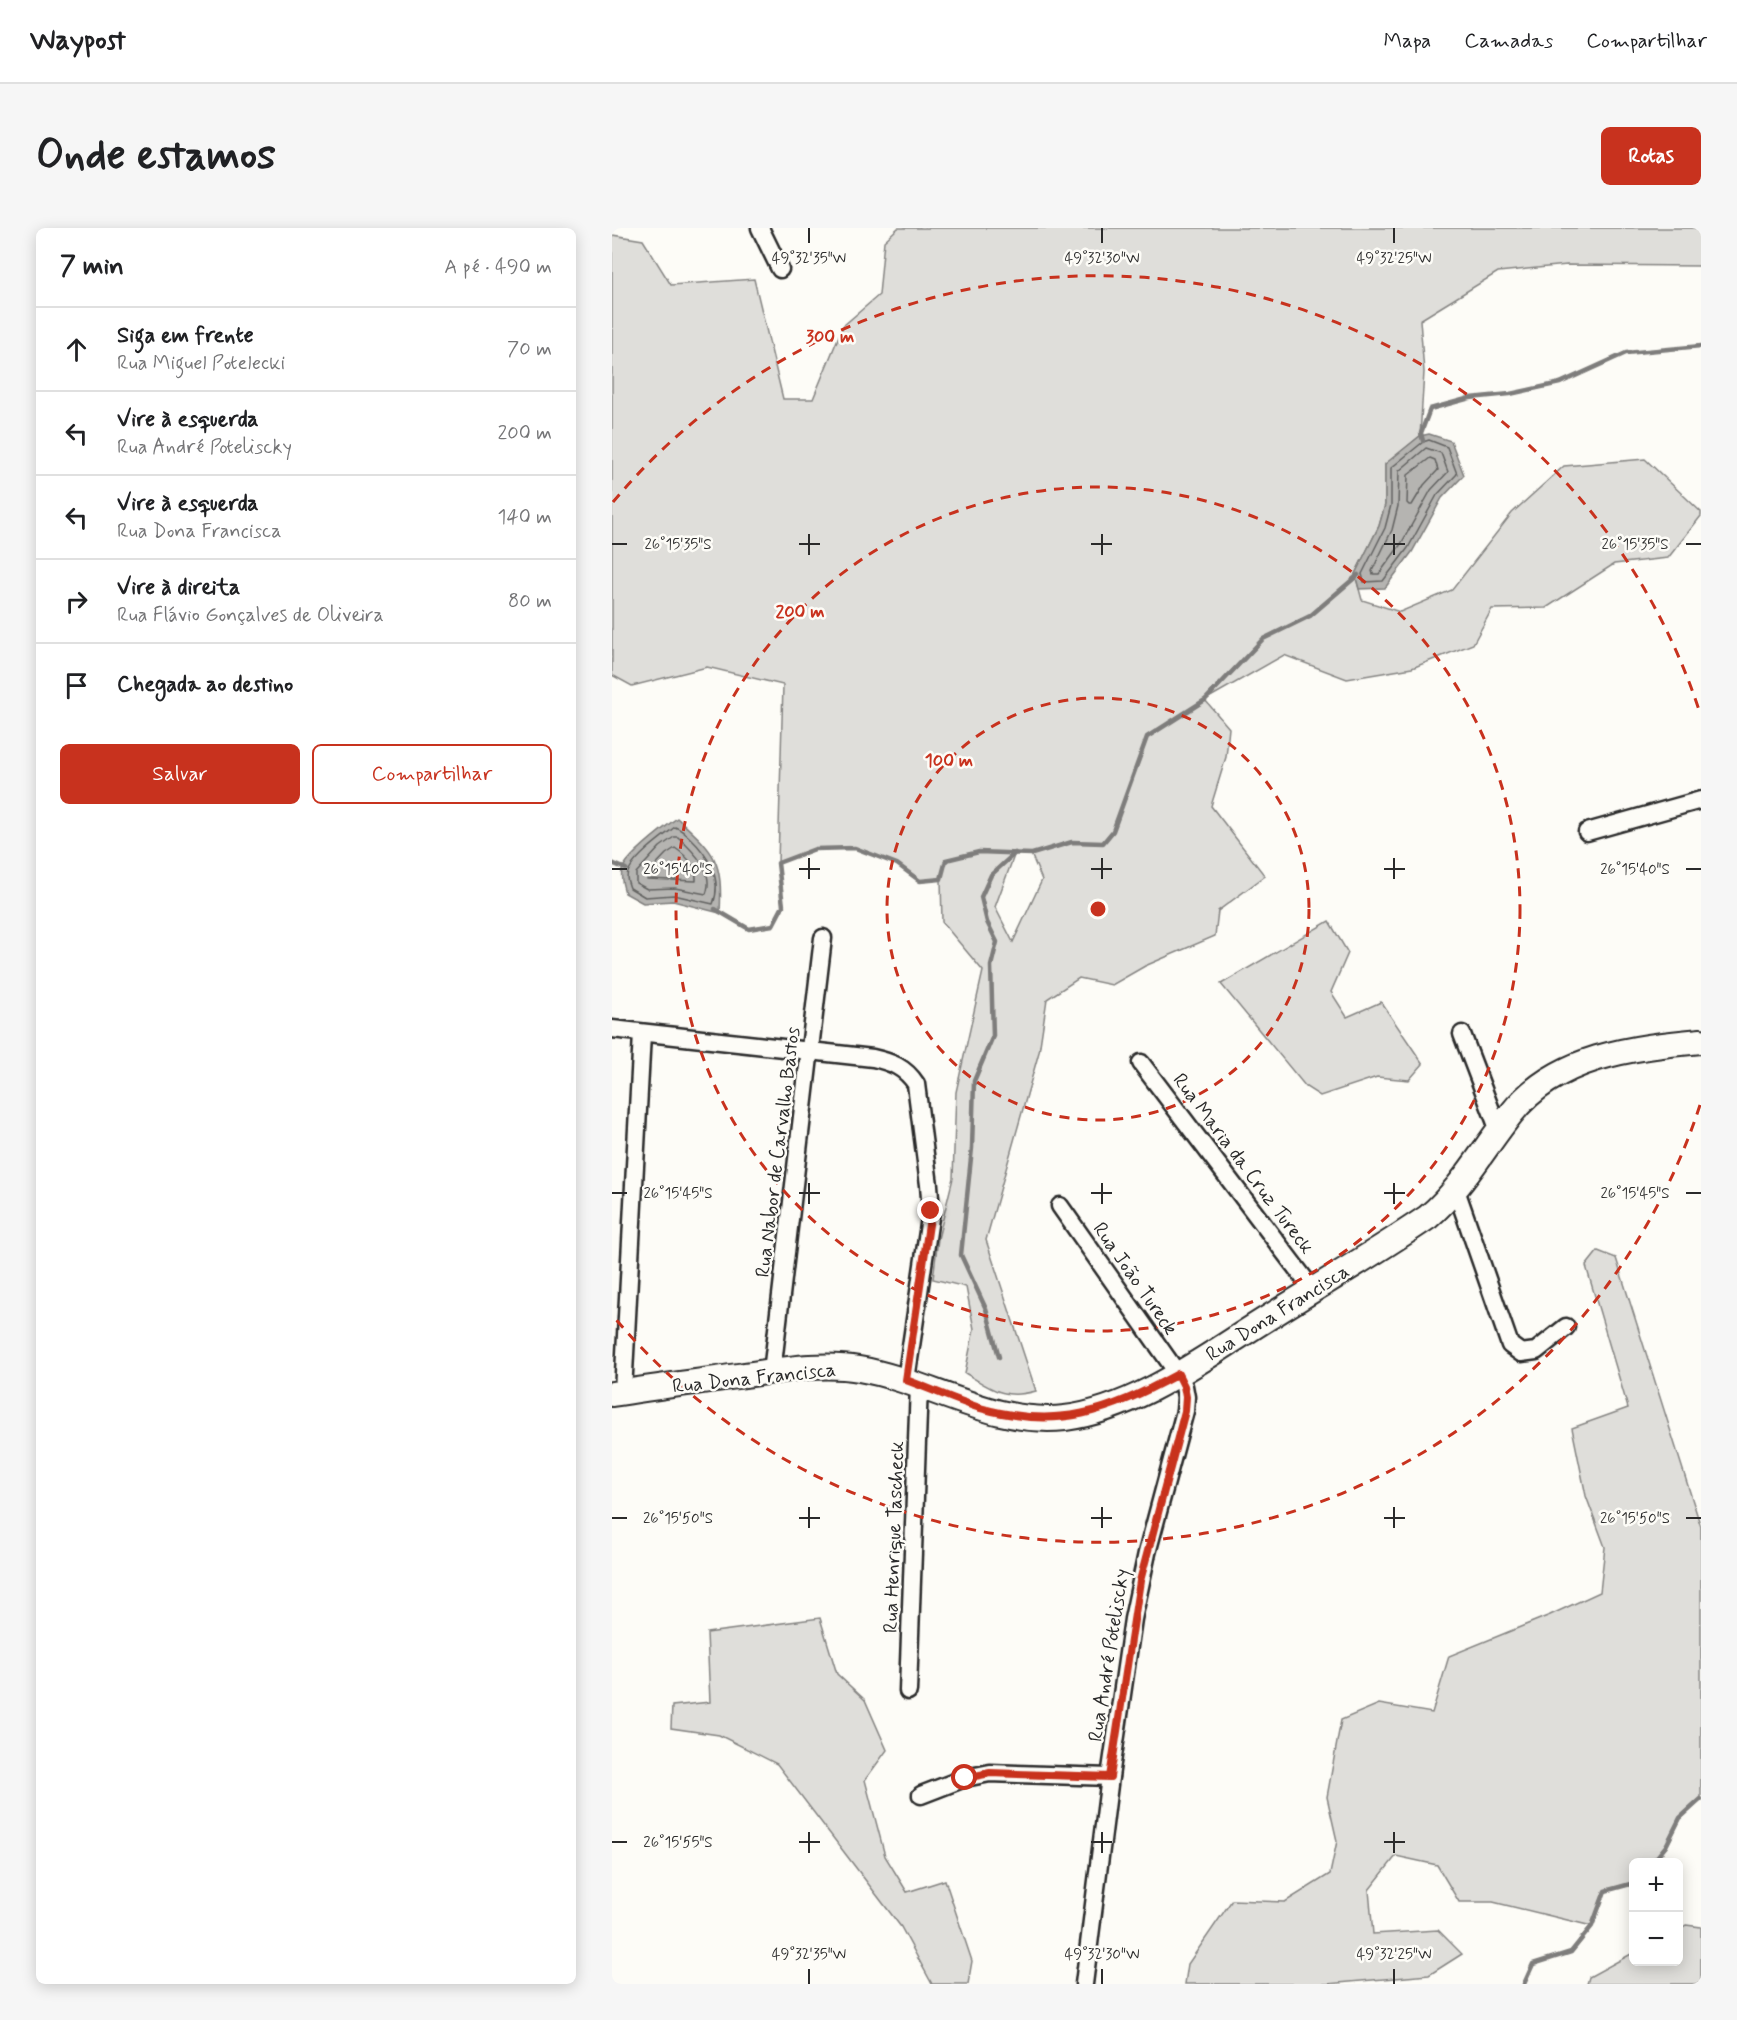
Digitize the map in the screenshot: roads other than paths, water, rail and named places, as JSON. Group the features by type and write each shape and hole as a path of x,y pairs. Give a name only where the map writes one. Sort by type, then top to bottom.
{"main road":[{"name":"Rua Dona Francisca","path":"618,1393 805,1368 843,1367 879,1373 980,1408 1024,1417 1045,1419 1083,1415 1107,1408 1178,1374 1428,1217 1456,1190 1511,1113 1535,1088 1564,1070 1617,1053 1701,1041"}],"street":[{"path":"760,228 780,269"},
{"path":"1587,832 1701,800"},
{"name":"Rua Nabor de Carvalho Bastos","path":"772,1372 823,938"},
{"path":"612,1029 810,1052"},
{"path":"618,1393 642,1034"},
{"path":"1462,1034 1499,1131"},
{"name":"Rua Henrique Tascheck","path":"810,1052 873,1058 900,1067 916,1084 931,1211 913,1383 908,1691"},
{"name":"Rua Maria da Cruz Tureck","path":"1141,1062 1313,1290"},
{"path":"1456,1190 1510,1345 1521,1353 1536,1351 1566,1327"},
{"name":"Rua João Tureck","path":"1060,1206 1178,1374"},
{"name":"Rua André Poteliscky","path":"1084,1984 1110,1777 1140,1581 1185,1411 1184,1386 1178,1374"},
{"path":"921,1795 965,1778 990,1773 1110,1777"}],"water":[{"path":"1429,434 1451,441 1464,475 1442,498 1412,552 1385,588 1359,589 1355,574 1379,526 1385,505 1385,464 1420,436"},
{"path":"677,818 700,840 714,858 720,880 720,913 673,901 643,903 625,893 621,876 625,864 646,842"}],"waterway":[{"path":"1423,441 1421,433 1430,409 1470,398 1510,394 1560,383 1626,353 1701,346"},
{"path":"715,909 749,929 773,925 783,906 778,863 815,849 855,848 897,864 920,881 941,879 946,860 979,852 1032,854 1072,842 1103,843 1113,831 1147,737 1205,700 1263,639 1310,616 1358,575"},
{"path":"999,1357 986,1309 961,1255 972,1148 974,1081 993,1036 991,966 997,942 987,922 981,897 991,875 1015,853"},
{"path":"612,863 626,869"},
{"path":"1656,1858 1666,1846 1680,1818 1701,1799"},
{"path":"1524,1984 1533,1964 1571,1952 1592,1926 1605,1891 1629,1884"}]}
